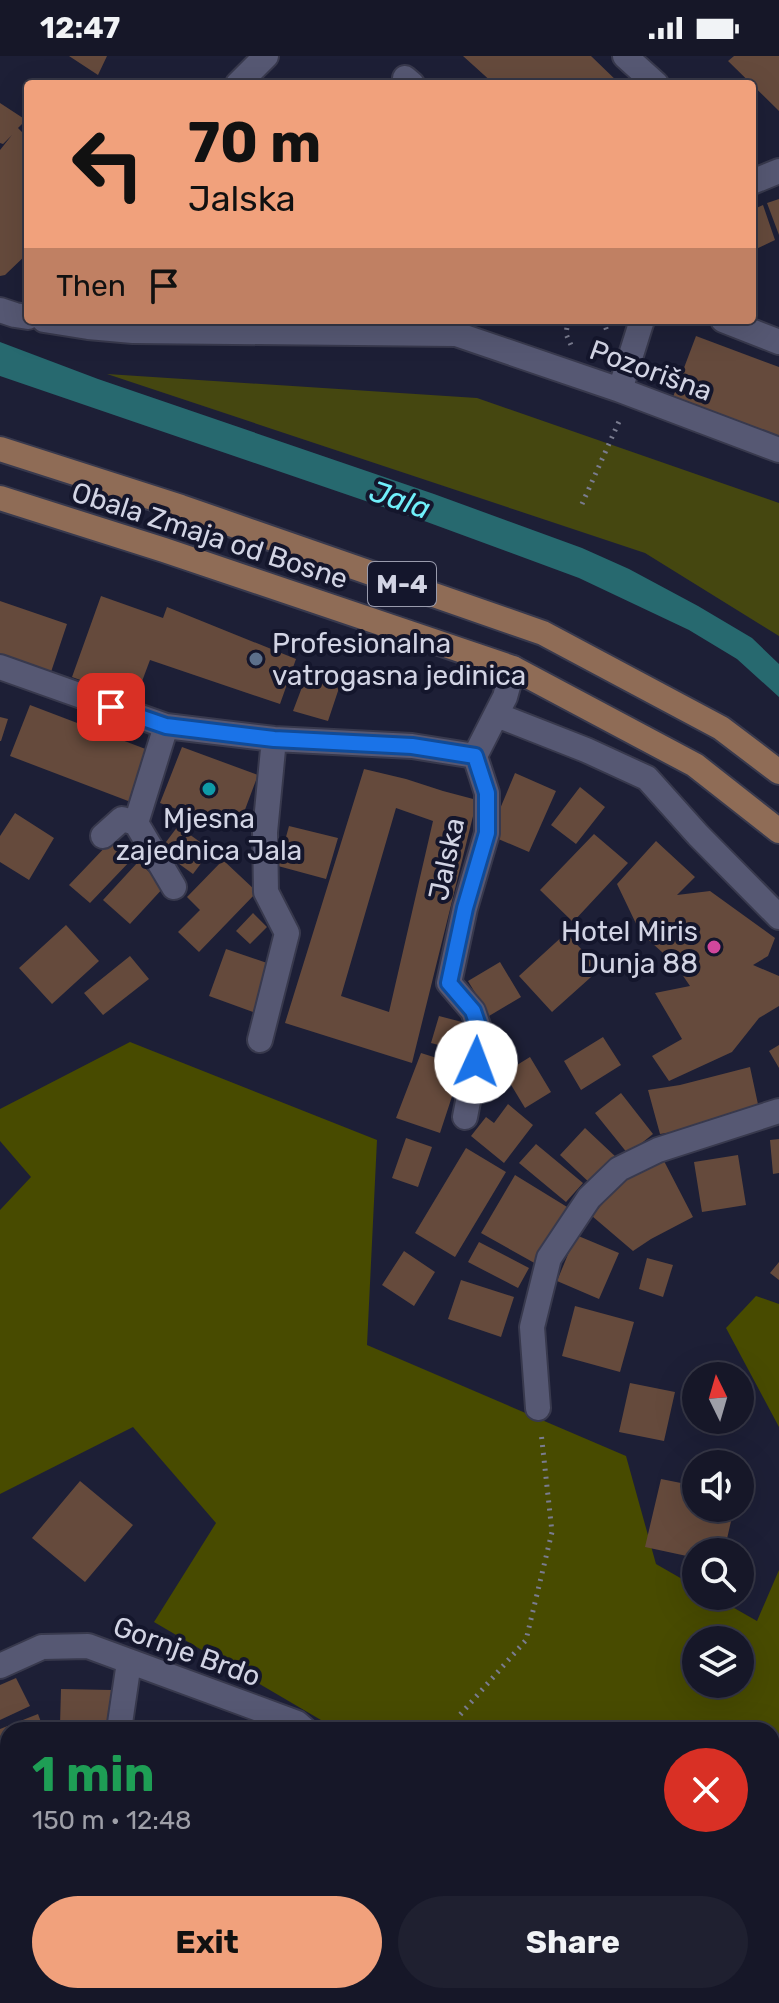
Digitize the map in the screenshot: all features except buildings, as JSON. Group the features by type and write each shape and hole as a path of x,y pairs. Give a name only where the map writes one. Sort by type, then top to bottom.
{"main road":[{"name":"Obala Zmaja od Bosne","path":"0,449 181,507 543,633 721,728 779,772"},
{"name":"Obala Zmaja od Bosne","path":"0,498 513,668 695,765 779,831"}],"street":[{"path":"242,80 266,56"},
{"path":"625,56 652,80"},
{"path":"756,180 779,171"},
{"path":"69,324 133,331 456,334 473,324"},
{"path":"623,398 641,324"},
{"path":"733,324 779,342"},
{"name":"Pozorišna","path":"456,334 623,398 779,450"},
{"path":"0,667 166,726 274,739 412,746 475,756 505,697 513,668"},
{"path":"497,715 647,778 779,917"},
{"path":"136,823 166,726"},
{"path":"260,1040 287,933 266,892 265,832 274,739"},
{"name":"Jalska","path":"465,1117 481,1034 473,1011 449,983 465,908 487,833 487,793 475,756"},
{"path":"103,836 122,819 136,823 174,887"},
{"path":"538,1408 532,1327 549,1258 589,1198 619,1169 658,1150 779,1111"},
{"name":"Gornje Brdo","path":"0,1666 42,1647 88,1646 294,1722"},
{"path":"120,1722 129,1662"}],"path":[{"path":"582,504 623,398"},
{"path":"459,1722 459,1716 526,1640 552,1532 538,1408"}],"shaded area":[{"path":"107,374 477,398 779,503 779,636 645,553"},
{"path":"130,1042 377,1140 367,1345 626,1456 656,1564 682,1579 682,1610 738,1610 757,1621 779,1570 779,1722 324,1722 154,1622 216,1523 133,1427 0,1494 0,1210 31,1177 0,1141 0,1109"},
{"path":"756,1296 779,1304 779,1427 754,1380 754,1362 744,1362 726,1328"}],"water":[{"name":"Jala","path":"0,342 98,379 434,494 582,548 629,569 752,638 779,664 779,697 737,659 689,630 579,578 427,522 0,376"}],"place":[{"name":"Profesionalna vatrogasna jedinica","path":"256,659"},
{"name":"Mjesna zajednica Jala","path":"209,789"},
{"name":"Hotel Miris Dunja 88","path":"714,947"}],"route":[{"path":"111,707 166,726 274,739 412,746 475,756 487,793 487,833 465,908 449,983 473,1011 481,1034 476,1062"}]}
